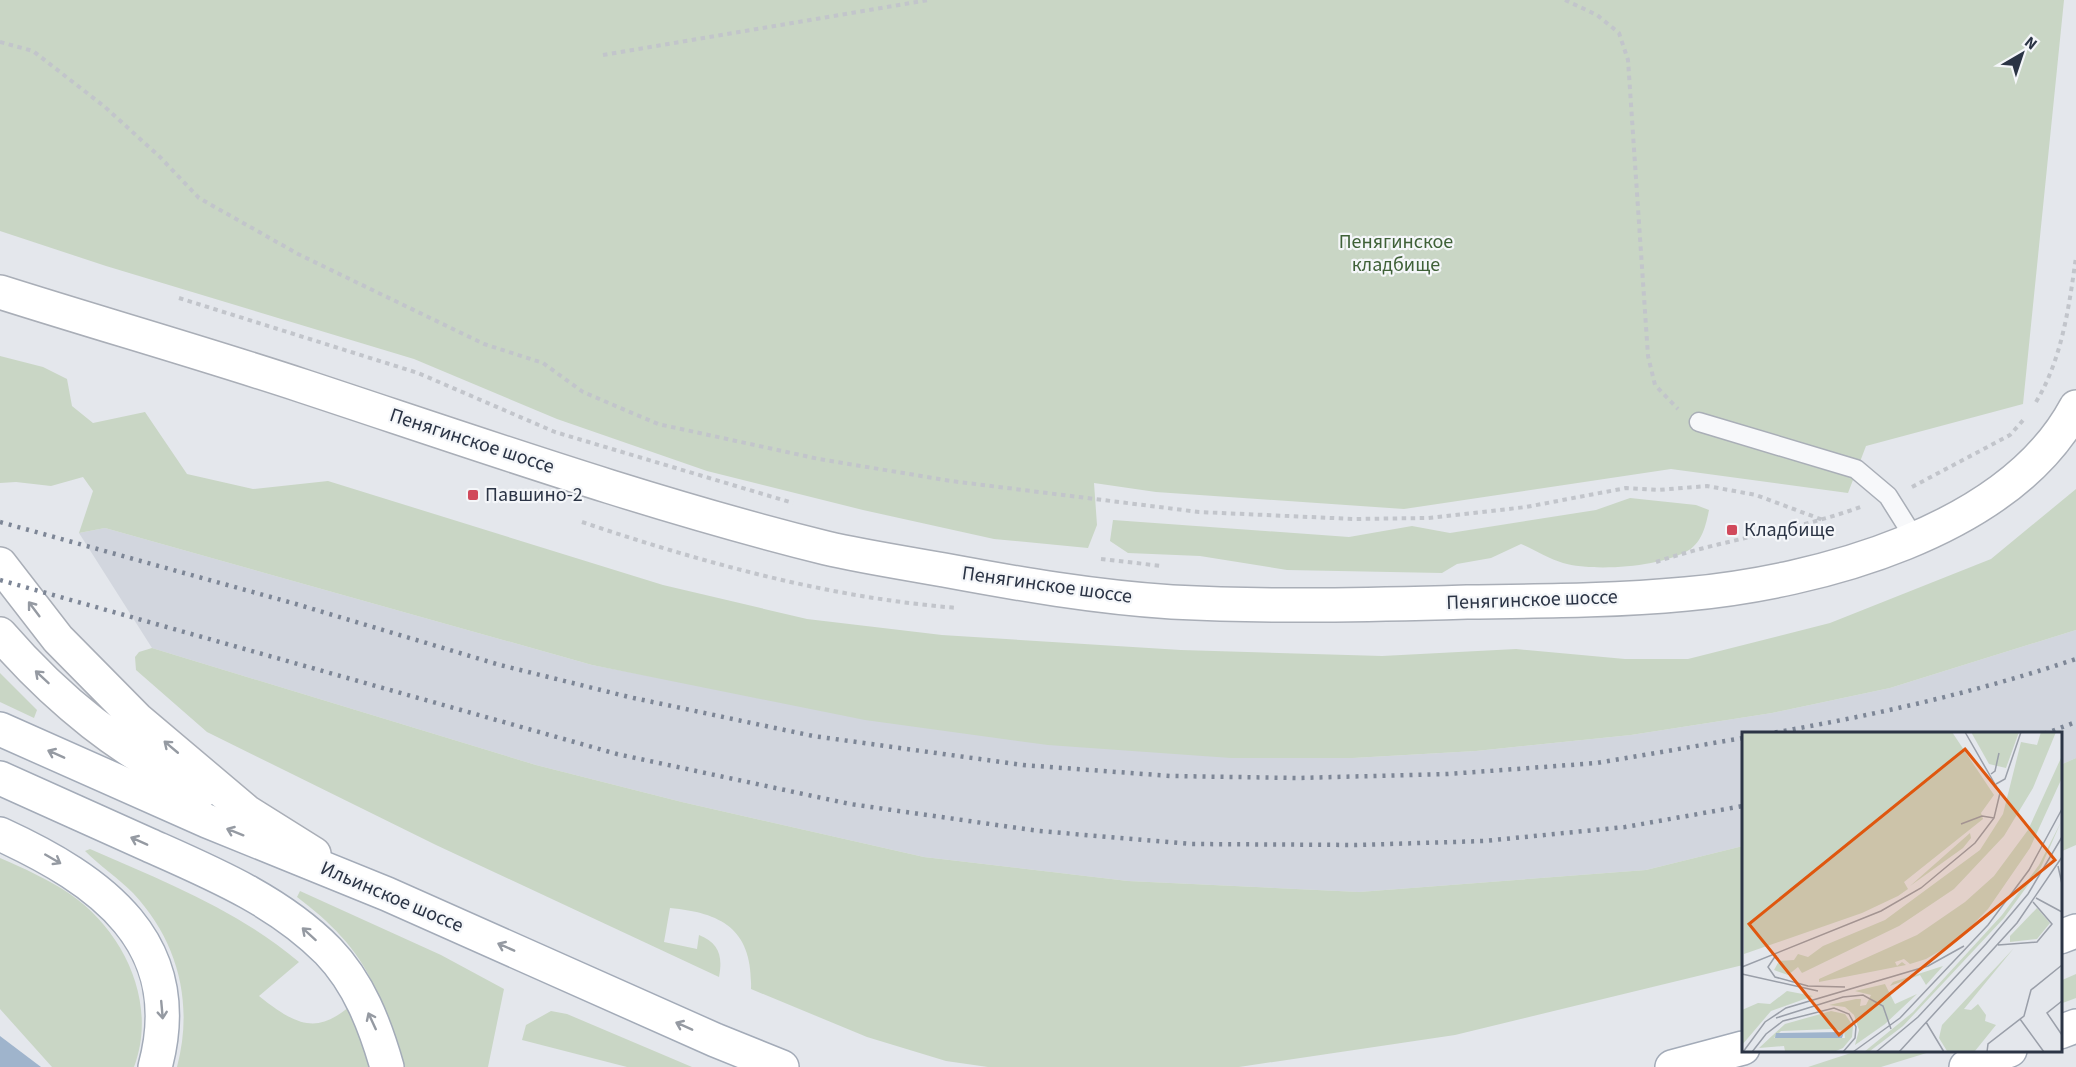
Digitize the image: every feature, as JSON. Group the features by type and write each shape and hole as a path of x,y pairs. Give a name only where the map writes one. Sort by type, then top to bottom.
{"main road":[{"path":"0,285 52,309"},
{"name":"Пенягинское шоссе","path":"0,292 660,501 828,549 1032,586 1169,602 1315,605 1599,599 1687,594 1744,587 1835,566 1915,539 1987,501 2027,469 2051,444 2076,407"},
{"path":"0,312 52,309"},
{"path":"0,564 58,639 137,719 247,812 301,848 387,894"},
{"path":"0,634 22,659 92,724 142,760 247,812"},
{"name":"Ильинское шоссе","path":"0,729 207,821 387,894 715,1040 782,1067"},
{"path":"0,778 203,869 257,897 298,924 329,952 349,978 374,1023 387,1067"},
{"path":"0,834 45,855 77,874 123,912 140,937 152,963 160,992 163,1022 155,1067"},
{"path":"2061,937 2076,931"},
{"path":"2061,1032 2076,1026"},
{"path":"1672,1067 1742,1048"},
{"path":"1966,1067 2005,1052"}],"lane":[{"path":"1699,422 1856,469 1888,496 1915,539"}],"path":[{"path":"603,55 928,0"},
{"path":"1565,0 1597,15 1619,33 1628,60 1648,356 1655,385 1676,408 1699,422"},
{"path":"0,42 33,51 105,107 160,157 199,198 298,254 484,344 543,363 583,392 658,424 819,459 951,481 1199,512 1354,519 1428,518 1526,507 1626,488 1658,490 1707,486 1756,495 1824,520"},
{"path":"1651,564 1720,542 1824,520 1923,482 2010,435 2031,411 2051,377 2062,337 2076,257"},
{"path":"179,298 418,373 555,432 797,504"},
{"path":"1099,559 1169,566"}],"shaded area":[{"path":"105,528 592,665 681,682 1353,758 1476,751 1631,735 1772,713 1890,688 2076,630 2076,758 2061,765 2061,732 1742,732 1742,846 1646,870 1359,892 1128,881 924,857 682,802 536,765 152,648 79,533"}],"green space":[{"name":"Пенягинское кладбище","path":"0,0 2064,0 2023,404 1866,446 1848,493 1671,469 1404,509 1156,492 1094,483 1097,525 1088,548 994,539 863,510 707,471 557,419 414,359 106,266 0,231"},
{"path":"0,356 43,367 67,379 72,406 93,423 145,412 187,474 253,489 328,481 663,585 807,619 942,635 1181,650 1382,656 1516,649 1625,659 1688,659 1830,623 1991,559 2076,489 2076,630 1890,688 1772,713 1631,735 1476,751 1353,758 1231,758 1048,745 865,720 592,665 105,528 79,533 93,491 83,477 51,486 16,482 0,483"},
{"path":"1630,498 1696,505 1709,510 1700,538 1693,547 1677,556 1645,564 1609,567 1576,566 1558,561 1521,544 1491,558 1457,564 1442,573 1287,570 1200,556 1128,553 1110,541 1113,520 1349,537 1412,526 1450,533 1596,510"},
{"path":"152,648 536,765 682,802 924,857 1128,881 1359,892 1646,870 1742,846 1742,965 1455,1035 1239,1067 988,1067 946,1061 867,1037 751,989 747,952 731,928 719,920 689,910 670,908 664,942 697,949 699,935 706,938 715,946 720,957 719,977 436,845 207,732 136,670 135,657 139,652"},
{"path":"0,673 37,710 34,718 0,702"},
{"path":"2076,758 2076,845 2061,852 2061,765"},
{"path":"90,849 172,885 225,912 251,927 299,962 259,996 293,1019 307,1023 319,1023 331,1019 374,986 342,937 297,897 300,891 441,955 504,989 488,1067 177,1067 184,1020 178,974 171,952 149,912 133,893 85,851"},
{"path":"0,858 70,894 89,909 120,948 139,994 142,1018 140,1043 134,1067 52,1067 0,1009"},
{"path":"2076,974 2076,998 2061,1004 2061,981"},
{"path":"551,1011 567,1014 692,1067 627,1067 522,1040 526,1025"},
{"path":"1854,1052 1930,1052 1881,1067 1808,1067"}],"water":[{"path":"0,1036 41,1067 0,1067"}],"railway":[{"path":"0,522 296,604 500,665 629,697 813,736 1023,765 1171,776 1297,778 1448,774 1597,763 1742,738"},
{"path":"0,580 617,754 850,804 1039,831 1191,844 1357,845 1484,841 1625,827 1742,806"},
{"path":"1776,732 1922,702 1999,683 2076,659"},
{"path":"2049,732 2076,722"}],"place":[{"name":"Павшино-2","path":"473,495"},
{"name":"Кладбище","path":"1732,530"}]}
